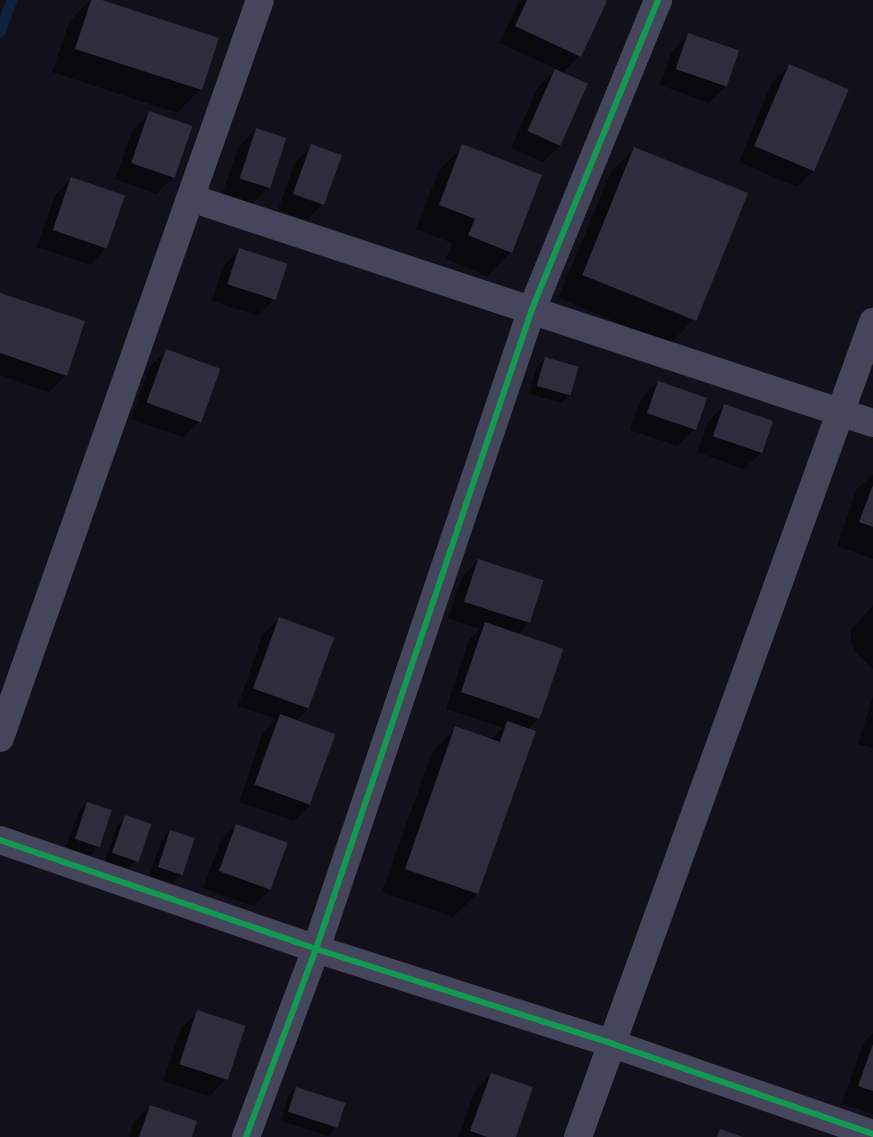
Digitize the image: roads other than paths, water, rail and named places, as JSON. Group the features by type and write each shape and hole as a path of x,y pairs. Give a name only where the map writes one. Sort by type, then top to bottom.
{"street":[{"path":"0,738 260,0"},
{"path":"246,1137 316,950 532,309 658,0"},
{"path":"191,198 873,422"},
{"path":"578,1137 614,1044 839,411 873,322"},
{"path":"0,840 316,950 614,1044 873,1134"}],"waterway":[{"path":"0,31 11,0"}]}
